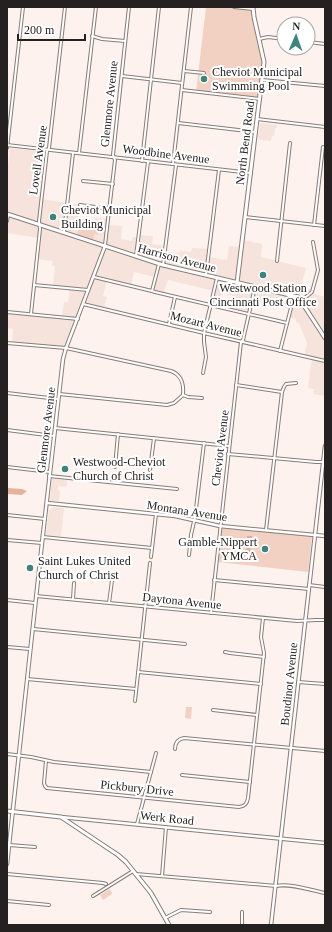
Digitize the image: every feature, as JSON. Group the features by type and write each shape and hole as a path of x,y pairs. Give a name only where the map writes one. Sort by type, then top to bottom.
{"main road":[{"name":"North Bend Road","path":"237,283 264,59 253,8"},
{"name":"Harrison Avenue","path":"7,214 159,264 298,297 325,338"},
{"name":"Werk Road","path":"7,811 61,817"},
{"path":"61,817 118,855 126,862 151,893 169,925"}],"street":[{"path":"7,148 23,7"},
{"name":"Lovell Avenue","path":"31,314 40,224 39,221 65,7"},
{"path":"79,153 96,7"},
{"name":"Glenmore Avenue","path":"7,864 42,537 63,359 105,246 113,184 115,158 113,155 129,7"},
{"path":"142,161 159,7"},
{"path":"163,265 191,7"},
{"path":"234,7 253,8"},
{"path":"92,36 102,39 125,41"},
{"path":"259,39 268,37 276,38"},
{"path":"184,71 204,72"},
{"path":"122,76 182,83"},
{"path":"262,80 325,86"},
{"path":"182,90 260,99"},
{"path":"257,119 325,127"},
{"path":"178,122 256,132"},
{"path":"277,261 290,143"},
{"name":"Woodbine Avenue","path":"7,145 251,173"},
{"path":"314,225 323,147"},
{"path":"64,232 73,153"},
{"path":"136,256 148,162"},
{"path":"206,275 219,170"},
{"path":"83,181 113,184"},
{"path":"80,205 110,209"},
{"path":"7,214 7,222"},
{"path":"245,218 325,226"},
{"path":"301,301 312,292 318,270 313,242"},
{"path":"152,291 159,264"},
{"path":"93,277 287,323"},
{"path":"203,373 206,357 204,333 217,278"},
{"path":"34,285 88,290"},
{"name":"Cheviot Avenue","path":"211,613 241,342 243,340 255,287"},
{"path":"280,351 294,296"},
{"path":"169,324 175,297"},
{"name":"Mozart Avenue","path":"83,304 325,361"},
{"path":"7,312 78,319"},
{"path":"7,343 66,348 174,372 180,377 184,388 183,395 174,403 167,405 59,394"},
{"path":"266,530 282,392 286,384 296,383"},
{"path":"236,385 282,392"},
{"path":"7,393 58,399"},
{"path":"183,395 202,398"},
{"path":"55,428 229,446"},
{"path":"7,430 54,436"},
{"path":"115,467 118,434"},
{"path":"150,470 154,438"},
{"path":"189,555 204,443"},
{"name":"Boudinot Avenue","path":"271,925 325,446"},
{"path":"228,454 323,462"},
{"path":"7,467 50,472"},
{"path":"49,476 177,489"},
{"name":"Montana Avenue","path":"47,503 175,516 220,526 325,536"},
{"path":"151,557 156,514"},
{"path":"7,515 45,519"},
{"path":"42,537 152,548"},
{"path":"7,540 42,543"},
{"path":"135,701 150,563"},
{"path":"109,603 112,573"},
{"path":"214,580 325,587"},
{"path":"73,599 74,583"},
{"name":"Daytona Avenue","path":"36,596 297,622 325,620"},
{"path":"7,600 35,603"},
{"path":"182,775 250,782 264,657 261,637 263,618"},
{"path":"32,629 185,644"},
{"path":"7,647 30,649"},
{"path":"225,652 264,657"},
{"path":"138,672 261,684"},
{"path":"27,679 136,690"},
{"path":"298,682 325,684"},
{"path":"213,710 257,714"},
{"path":"175,748 177,742 184,738 325,752"},
{"path":"137,824 156,753"},
{"path":"7,754 46,761 151,772"},
{"name":"Pickbury Drive","path":"46,761 44,783 47,788 239,807 246,805 248,801 250,782"},
{"name":"Werk Road","path":"61,817 325,843"},
{"path":"162,876 166,827"},
{"path":"9,845 35,847"},
{"path":"93,896 134,872 162,876 276,886 280,885 325,893"},
{"path":"7,874 106,884"},
{"path":"7,901 49,905"},
{"path":"166,918 181,910 210,912"},
{"path":"242,912 242,925"}],"shaded area":[{"path":"206,7 253,9 264,59 260,99 196,92"},
{"path":"260,124 277,125 271,141 260,140 258,137"},
{"path":"10,148 44,152 40,192 42,193 41,199 80,205 77,236 98,234 99,222 94,221 94,218 108,219 108,225 122,226 121,239 132,241 133,237 138,237 139,235 153,236 152,244 166,246 165,252 191,252 192,248 209,249 208,257 227,260 229,246 242,247 243,240 262,244 261,257 306,268 301,286 313,290 312,292 317,295 325,297 325,396 313,394 314,389 308,388 312,358 304,356 307,343 299,323 296,322 296,319 289,317 290,309 252,300 249,314 229,310 233,296 222,293 218,307 211,305 214,291 168,280 163,295 152,291 155,277 134,272 131,286 107,280 103,296 107,297 104,309 83,304 66,348 12,343 13,329 7,328 7,312 62,317 64,302 68,302 70,288 53,286 55,266 52,266 53,261 37,259 39,238 7,233 7,175"},
{"path":"79,219 99,222 98,235 94,234 93,242 77,237"},
{"path":"52,479 67,480 67,487 58,486 58,490 60,491 59,501 50,500"},
{"path":"7,488 22,489 27,491 22,495 7,495"},
{"path":"54,507 64,508 61,536 46,535 49,510"},
{"name":"Gamble-Nippert YMCA","path":"221,527 312,536 308,572 217,562"},
{"path":"247,536 252,536 252,540 255,541 254,545 251,545 250,553 246,552"},
{"path":"186,707 192,707 191,719 185,718"},
{"path":"110,889 112,894 103,900 100,895"}],"place":[{"name":"Cheviot Municipal Swimming Pool","path":"204,79"},
{"name":"Cheviot Municipal Building","path":"53,217"},
{"name":"Westwood Station Cincinnati Post Office","path":"263,275"},
{"name":"Westwood-Cheviot Church of Christ","path":"65,469"},
{"name":"Gamble-Nippert YMCA","path":"265,549"},
{"name":"Saint Lukes United Church of Christ","path":"30,568"}]}
